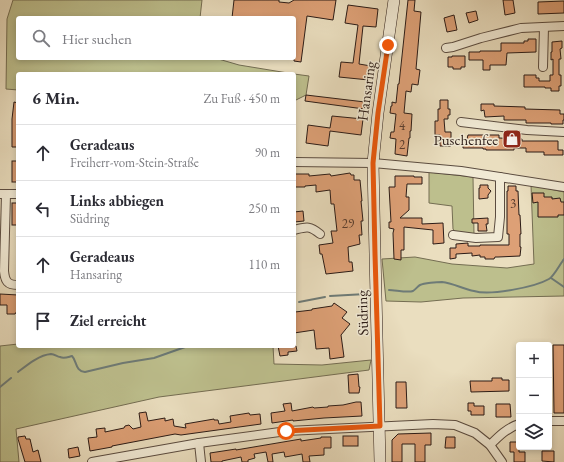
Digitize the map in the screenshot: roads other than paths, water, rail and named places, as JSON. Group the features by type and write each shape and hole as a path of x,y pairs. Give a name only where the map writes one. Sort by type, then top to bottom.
{"street":[{"name":"Hansaring","path":"373,163 378,113 394,0"},
{"path":"446,48 521,28 564,26"},
{"path":"543,67 544,27"},
{"path":"461,122 527,130 564,132"},
{"path":"296,162 373,163 461,171 564,187"},
{"name":"Südring","path":"373,163 380,462"},
{"path":"453,235 476,238 498,237 500,218 500,177"},
{"path":"16,194 3,194 5,279 8,283 16,286"},
{"path":"296,230 308,227 313,228 320,234"},
{"path":"552,421 564,421"},
{"path":"96,462 198,444 286,431 433,424 455,425 475,433 490,445 502,462"},
{"path":"490,445 502,433 516,425"},
{"path":"198,444 201,462"}],"waterway":[{"path":"389,290 411,292 422,284 442,282 481,292 501,292 523,288 549,279 564,259"},
{"path":"551,278 564,287"},
{"path":"330,296 366,294"},
{"path":"299,302 325,297"},
{"path":"18,372 38,358 51,354 63,358 72,356 79,370 85,372 123,363 154,358 182,348"},
{"path":"0,387 11,378"}],"place":[{"name":"Puschenfee","path":"512,139"}]}
